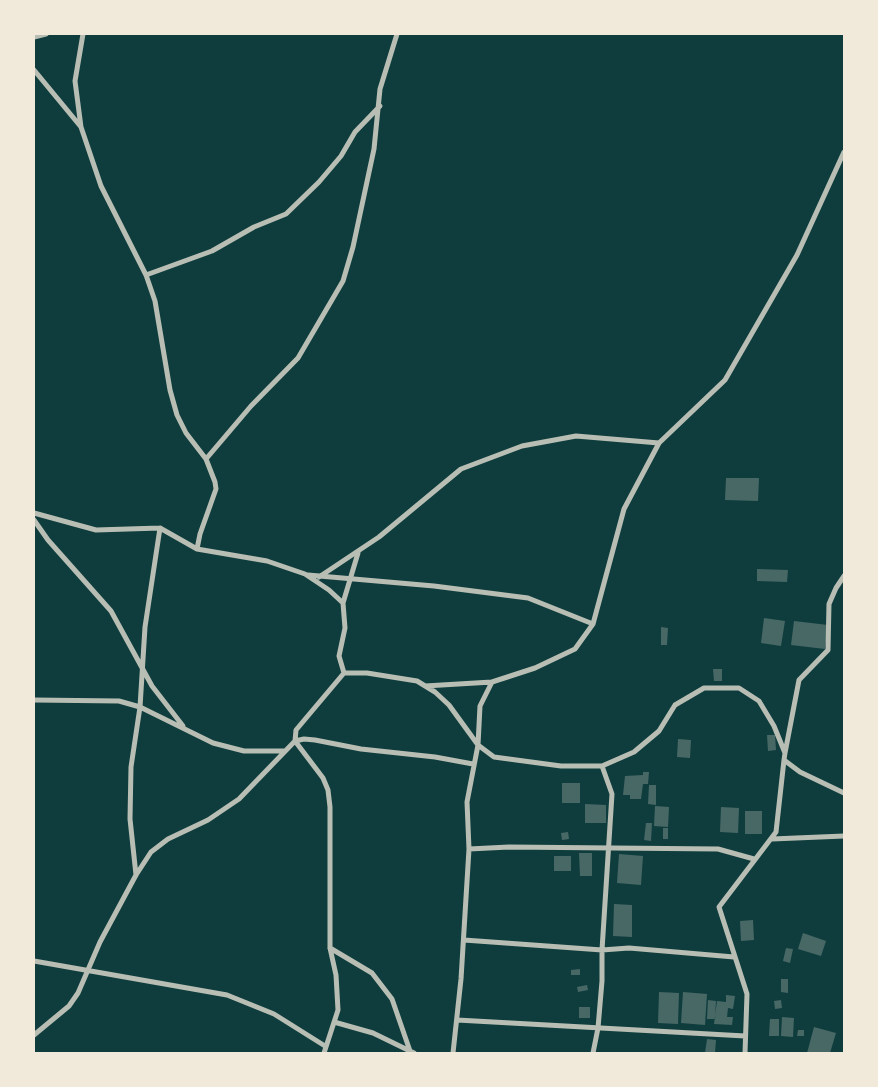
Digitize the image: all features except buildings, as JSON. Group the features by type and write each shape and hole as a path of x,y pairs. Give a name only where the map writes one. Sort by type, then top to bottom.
{"street":[{"path":"34,37 46,34"},
{"path":"83,34 74,82 81,127 101,186 146,275 155,301 170,390 177,415 186,433 206,459 216,489 196,549"},
{"path":"206,459 251,406 298,358 343,281 354,247 374,149 380,106 380,89 397,34"},
{"path":"34,70 81,127"},
{"path":"146,275 212,251 254,227 286,214 319,182 345,149 354,132 380,106"},
{"path":"425,686 492,682 535,668 575,649 593,624 624,510 658,443 700,406 725,380 797,255 844,152"},
{"path":"319,576 358,553 461,469 522,446 576,436 658,443"},
{"path":"34,513 96,530 160,528 196,549 267,561 305,574 434,586 528,598 593,624"},
{"path":"34,520 53,546 111,611 121,625 141,670 185,729"},
{"path":"136,875 130,789 131,767 140,707 144,628 160,528"},
{"path":"344,673 339,656 345,628 343,603 352,579 358,553"},
{"path":"305,574 329,590 343,603"},
{"path":"745,1053 747,994 719,907 754,858 772,838 778,823 785,752 799,680 828,650 829,604 844,576"},
{"path":"324,1053 338,1010 337,990 330,948 329,907 331,868 328,790 323,778 295,742 296,730 344,673 368,672 417,681 449,705 478,745 494,757 561,766 602,766 634,752 659,731 675,705 704,688 739,688 759,701 774,726 785,752"},
{"path":"453,1053 464,940 469,849 467,802 478,745 480,706 492,682"},
{"path":"34,700 105,699 140,707 213,743 244,751 285,751"},
{"path":"34,1035 69,1006 78,993 88,969 136,875 151,852 168,838 208,820 239,799 295,742 304,739 315,740 361,749 435,756 473,764"},
{"path":"784,760 800,772 844,793"},
{"path":"593,1053 598,1028 602,981 607,848 612,794 602,766"},
{"path":"772,838 844,836"},
{"path":"469,849 509,847 718,849 754,858"},
{"path":"464,940 602,950 629,948 734,958"},
{"path":"330,948 372,973 377,979 392,999 412,1052"},
{"path":"34,961 227,995 274,1014 325,1046"},
{"path":"457,1020 745,1036"},
{"path":"334,1022 373,1033 412,1052"}]}
